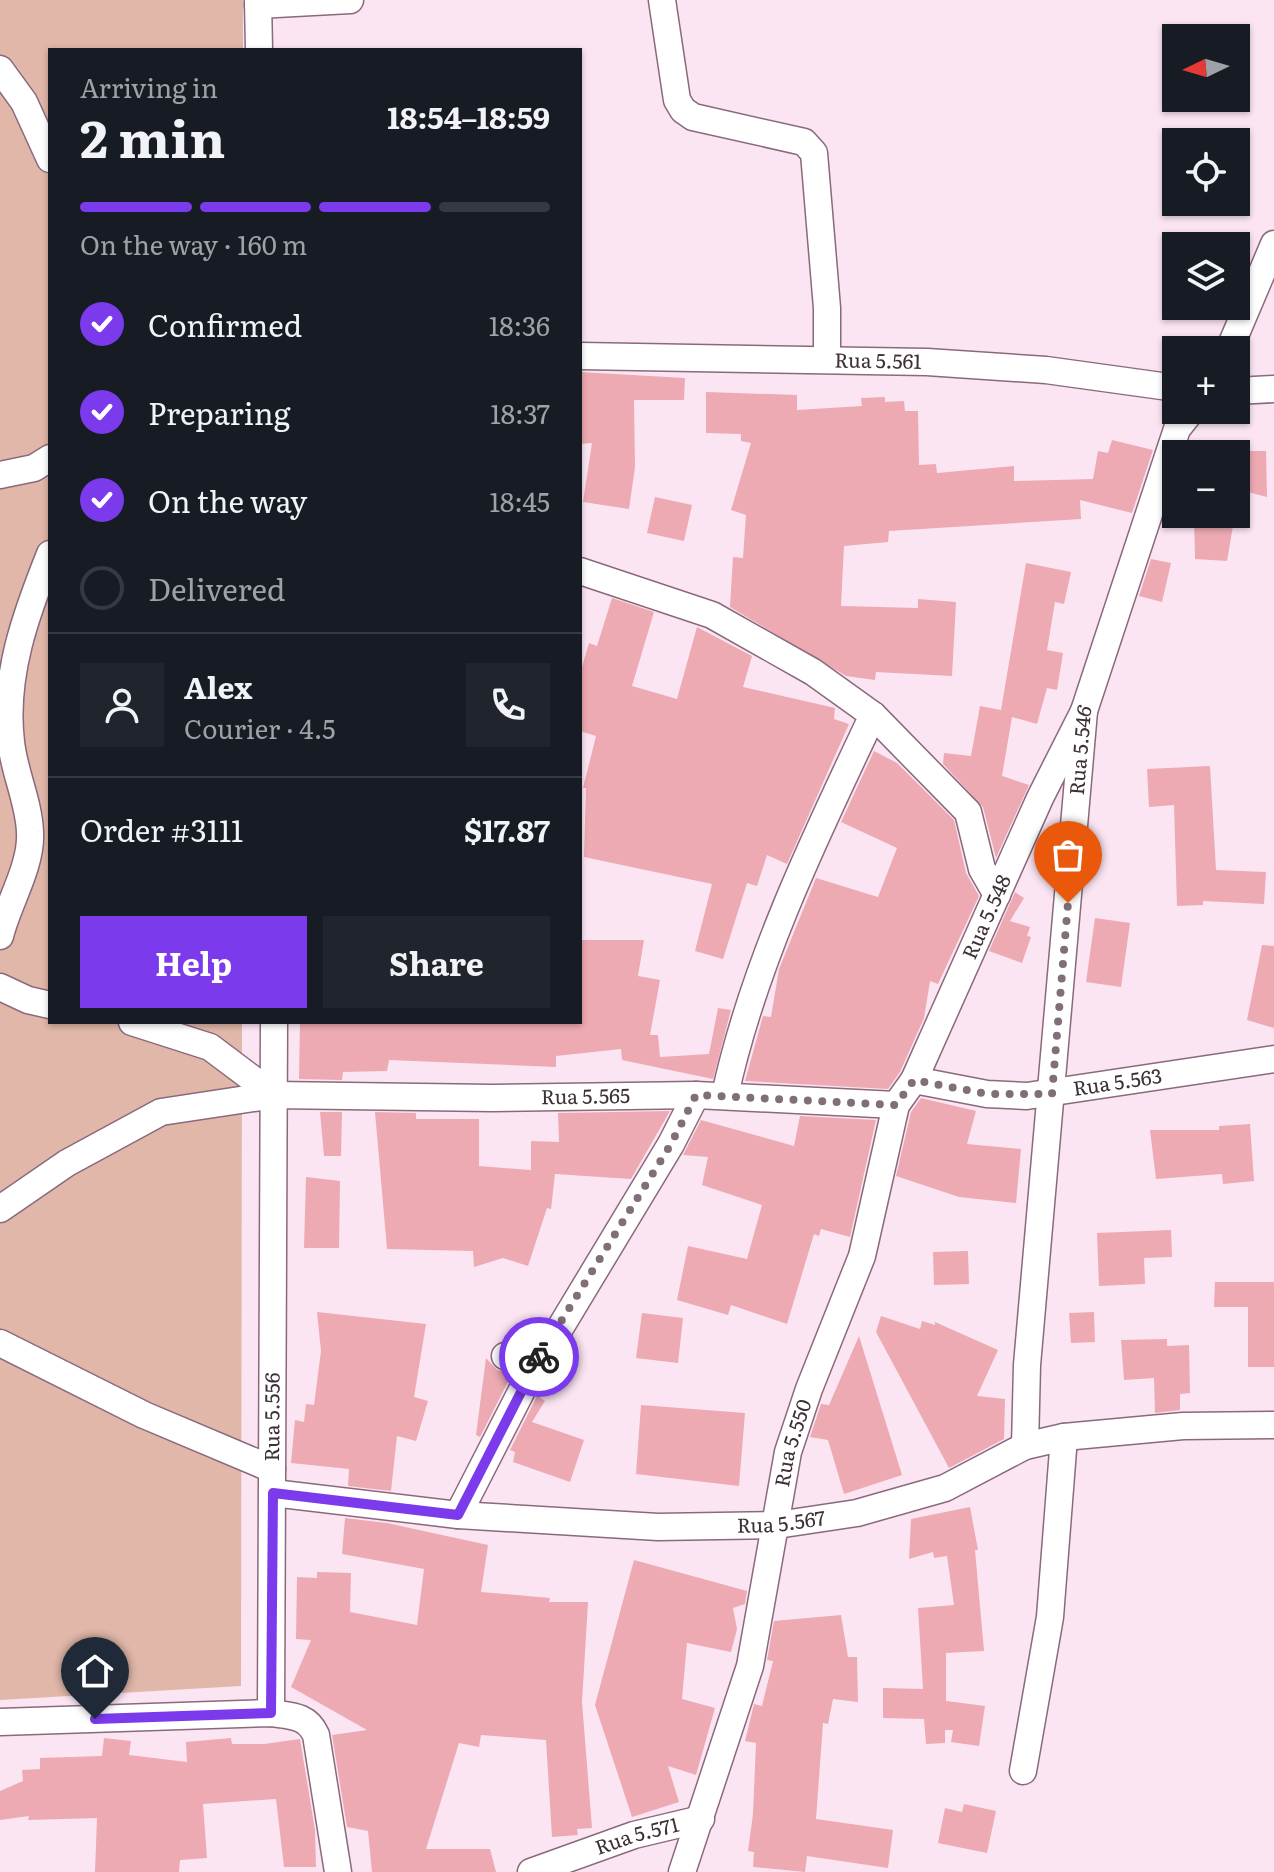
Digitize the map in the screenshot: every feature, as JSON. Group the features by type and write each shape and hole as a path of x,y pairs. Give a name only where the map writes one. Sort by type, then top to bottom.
{"street":[{"path":"259,48 258,2 350,0"},
{"path":"662,0 677,100 683,110 693,117 804,142 814,153 827,308 827,358"},
{"path":"0,69 24,102 48,155"},
{"path":"1235,336 1274,244"},
{"name":"Rua 5.561","path":"582,356 827,358 1046,370 1162,386"},
{"path":"1250,390 1274,389"},
{"name":"Rua 5.546","path":"1025,1446 1027,1365 1084,711 1181,424"},
{"path":"0,475 34,468 48,459"},
{"path":"0,936 6,911 24,867 31,833 11,743 9,692 24,618 48,559"},
{"path":"582,572 712,615 813,672 873,715 968,812 982,869 997,895"},
{"name":"Rua 5.548","path":"914,1080 1040,798 1084,711"},
{"path":"725,1095 736,1047 761,972 873,715"},
{"path":"0,987 28,1000 48,1005"},
{"path":"138,1024 210,1047 274,1095"},
{"name":"Rua 5.556","path":"271,1713 274,1024"},
{"name":"Rua 5.563","path":"914,1080 987,1094 1052,1094 1274,1059"},
{"name":"Rua 5.550","path":"682,1872 750,1666 788,1452 862,1256 896,1105 914,1080"},
{"name":"Rua 5.565","path":"0,1209 67,1163 161,1112 274,1095 492,1098 725,1095 896,1105"},
{"path":"458,1515 539,1357 671,1144 696,1095"},
{"name":"Rua 5.567","path":"0,1343 272,1481 458,1515 658,1527 777,1525 857,1513 945,1488 1025,1446 1064,1437 1183,1426 1274,1425"},
{"path":"505,1356 539,1357"},
{"path":"1023,1771 1050,1617 1064,1437"},
{"path":"0,1722 271,1713 300,1717 310,1723 316,1735 338,1872"},
{"name":"Rua 5.571","path":"531,1872 634,1835 701,1819"}],"shaded area":[{"path":"0,0 243,0 243,48 48,48 48,1024 242,1024 241,1686 0,1700"}],"building":[{"path":"582,372 685,378 684,400 634,400 635,467 629,509 583,502 592,443 582,444"},
{"path":"706,392 797,395 797,410 862,406 861,398 885,397 885,402 904,401 905,411 918,411 919,465 936,464 937,473 1014,466 1014,481 1093,479 1098,451 1108,453 1112,440 1153,450 1132,513 1080,500 1081,519 889,531 888,542 844,546 841,606 918,608 918,599 956,602 952,676 876,672 875,680 846,676 730,607 733,557 743,558 746,515 731,510 751,443 741,441 741,434 706,433"},
{"path":"1250,451 1266,451 1267,497 1250,493"},
{"path":"655,497 692,505 684,541 647,533"},
{"path":"1194,528 1233,528 1227,561 1195,559"},
{"path":"1151,559 1171,563 1162,602 1139,596"},
{"path":"1026,563 1071,572 1064,604 1055,602 1047,650 1063,653 1057,690 1047,688 1037,724 1012,717 1002,776 1029,785 996,858 983,807 943,764 944,753 971,756 980,706 1001,710"},
{"path":"612,598 654,612 632,686 677,699 697,627 752,656 743,687 835,708 834,719 849,724 787,864 767,855 757,886 747,883 723,959 695,951 712,884 584,857 586,788 583,788 596,736 582,732 582,667 589,643 597,646"},
{"path":"874,751 897,763 954,820 966,873 979,896 938,984 930,981 924,1018 900,1072 888,1089 745,1081 763,1016 771,1017 779,969 816,878 878,897 897,848 841,822"},
{"path":"1210,766 1216,870 1266,872 1264,904 1203,901 1203,905 1177,906 1174,805 1149,807 1147,769"},
{"path":"1015,892 1024,898 1010,921 1030,927 1027,936 1031,937 1022,963 989,951"},
{"path":"1095,918 1130,923 1121,987 1086,982"},
{"path":"582,940 644,940 638,976 660,980 650,1035 658,1035 660,1057 709,1054 718,1008 731,1010 713,1079 622,1060 621,1049 556,1056 556,1067 389,1060 387,1071 343,1072 342,1080 299,1079 300,1024 582,1024"},
{"path":"1262,945 1274,946 1274,1028 1247,1020"},
{"path":"921,1098 976,1111 967,1144 1021,1149 1016,1203 959,1197 896,1176 911,1112"},
{"path":"670,1111 631,1179 555,1174 551,1209 547,1208 528,1266 503,1258 474,1267 473,1251 387,1249 375,1112 416,1113 416,1119 479,1119 479,1166 531,1170 531,1141 559,1142 558,1113"},
{"path":"320,1112 342,1112 341,1156 324,1156"},
{"path":"800,1116 876,1120 850,1237 821,1229 819,1236 814,1234 787,1324 731,1305 728,1315 677,1300 688,1246 747,1259 762,1205 702,1185 708,1157 683,1155 701,1120 794,1146"},
{"path":"1250,1124 1254,1181 1223,1184 1222,1174 1156,1179 1150,1130 1219,1130 1219,1126"},
{"path":"306,1177 340,1181 339,1248 304,1248"},
{"path":"1171,1230 1172,1257 1144,1258 1145,1284 1099,1286 1097,1233"},
{"path":"968,1251 969,1284 934,1285 933,1252"},
{"path":"1215,1282 1274,1282 1274,1367 1248,1367 1248,1307 1214,1307"},
{"path":"317,1312 426,1324 414,1397 428,1401 416,1441 397,1436 391,1491 348,1486 349,1469 291,1463 295,1420 304,1422 306,1404 314,1405 321,1351"},
{"path":"1094,1312 1095,1342 1071,1343 1069,1313"},
{"path":"642,1313 683,1318 678,1363 636,1358"},
{"path":"881,1316 920,1329 922,1321 935,1325 935,1322 998,1350 977,1396 1005,1399 1004,1439 949,1468 876,1332"},
{"path":"859,1336 902,1475 844,1494 828,1440 810,1437 821,1404 829,1405"},
{"path":"1167,1339 1167,1346 1189,1345 1190,1393 1180,1394 1180,1410 1155,1413 1154,1378 1124,1380 1121,1340"},
{"path":"486,1358 497,1370 513,1372 480,1437 476,1435"},
{"path":"537,1396 545,1401 532,1422 584,1440 570,1482 513,1462 515,1452 510,1450"},
{"path":"641,1405 745,1413 739,1486 636,1474"},
{"path":"970,1507 978,1550 975,1550 984,1651 946,1653 946,1701 985,1706 979,1746 951,1742 953,1730 945,1730 945,1743 926,1744 924,1719 883,1718 883,1688 923,1689 918,1608 954,1605 947,1556 934,1558 933,1552 909,1559 911,1519"},
{"path":"345,1518 387,1523 488,1545 481,1592 550,1598 549,1602 588,1602 582,1702 592,1828 577,1829 578,1835 552,1837 546,1740 481,1735 479,1747 459,1743 426,1849 490,1849 496,1872 372,1872 368,1831 347,1827 332,1735 367,1730 291,1687 311,1640 296,1639 297,1577 317,1578 317,1572 351,1573 350,1612 417,1625 424,1569 342,1554"},
{"path":"634,1560 747,1591 745,1604 733,1608 737,1629 731,1652 687,1643 682,1699 715,1708 696,1775 668,1766 679,1802 632,1817 595,1705"},
{"path":"841,1615 848,1657 857,1657 858,1702 833,1699 828,1724 823,1723 816,1819 893,1830 888,1868 807,1856 805,1872 753,1867 754,1852 748,1851 756,1743 745,1741 754,1704 762,1706 773,1661 767,1660 774,1621"},
{"path":"104,1738 131,1741 129,1755 187,1762 186,1742 231,1738 232,1744 264,1744 300,1739 315,1830 316,1867 284,1867 276,1799 203,1804 207,1858 180,1860 179,1872 95,1872 97,1818 28,1820 29,1816 0,1820 0,1791 23,1781 22,1770 40,1769 40,1758 102,1756"},
{"path":"964,1804 996,1811 987,1853 938,1843 945,1808 962,1812"}],"way so far":[{"path":"539,1357 548,1348 671,1144 696,1095 896,1105 914,1080 987,1094 1052,1094 1068,903"}],"route":[{"path":"95,1719 271,1713 273,1493 458,1515 539,1357"}]}
